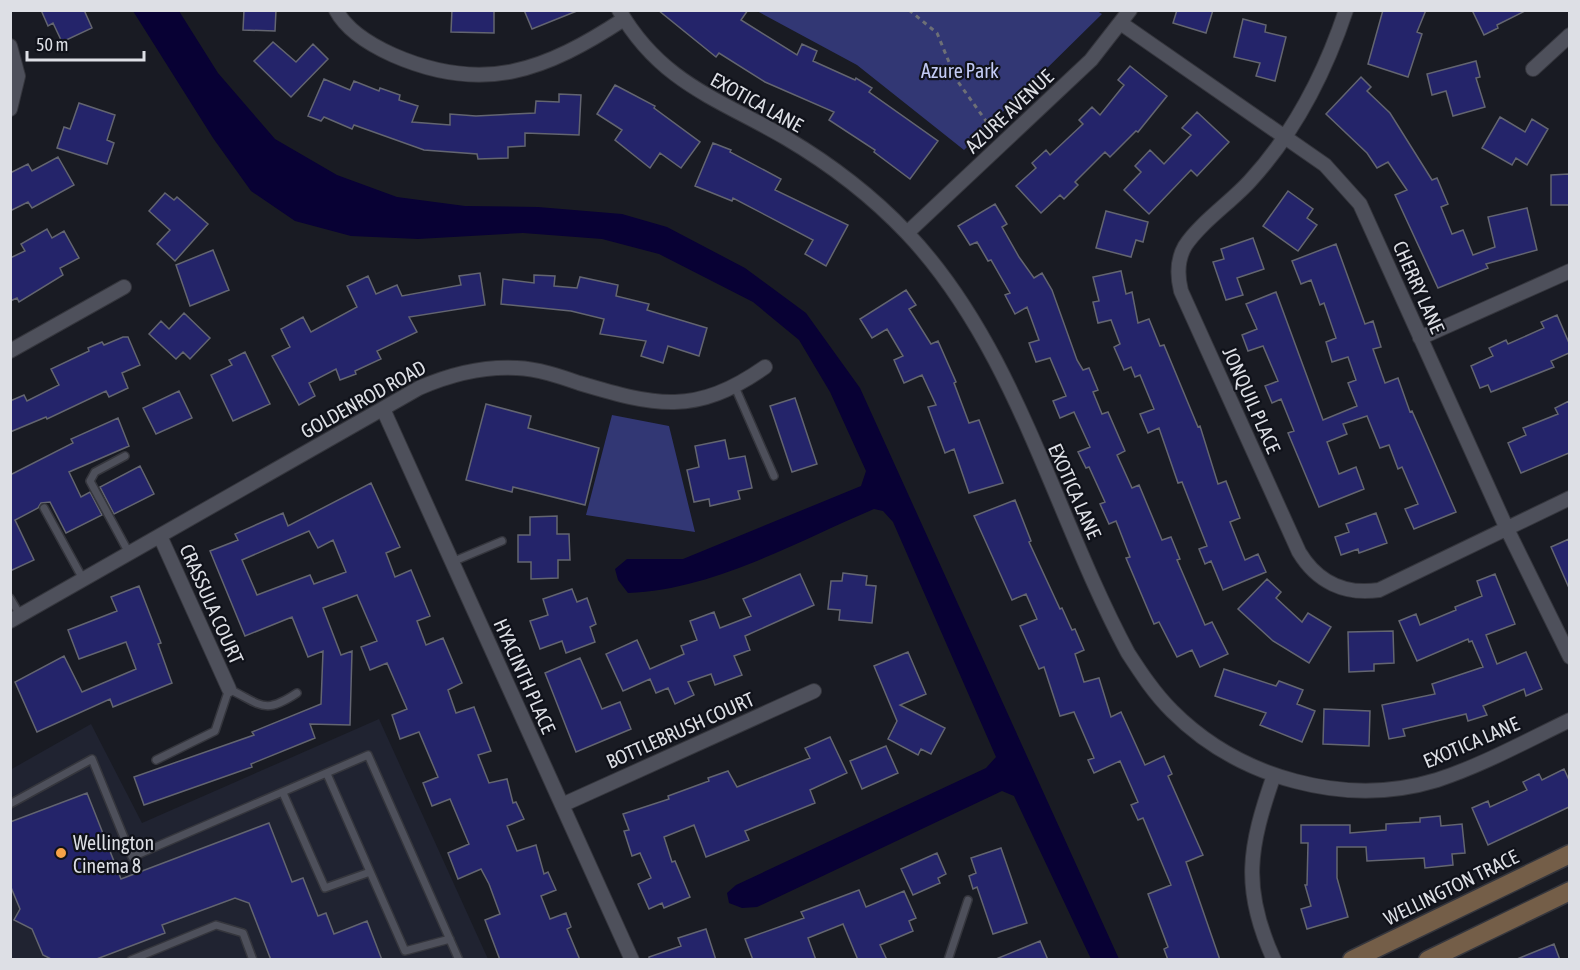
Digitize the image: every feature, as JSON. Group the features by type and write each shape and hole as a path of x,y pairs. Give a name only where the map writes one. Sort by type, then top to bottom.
{"street":[{"path":"336,10 344,22 387,52 437,70 464,74 504,73 556,59 621,15"},
{"name":"AZURE AVENUE","path":"907,233 1091,60 1122,24 1130,10"},
{"name":"JONQUIL PLACE","path":"1346,10 1323,72 1285,137 1247,184 1186,245 1178,267 1178,279 1299,552 1313,571 1332,585 1368,591 1391,586 1569,498"},
{"name":"EXOTICA LANE","path":"621,15 645,46 669,70 716,103 784,137 820,159 856,186 907,233 962,302 984,339 1122,642 1147,682 1170,709 1205,739 1225,752 1274,775 1331,788 1366,790 1401,788 1435,780 1468,768 1569,720"},
{"name":"CHERRY LANE","path":"1122,24 1325,165 1360,204 1507,529 1569,657"},
{"path":"1533,69 1569,35"},
{"path":"10,46 17,64 18,88 10,109"},
{"path":"1420,338 1569,271"},
{"path":"10,351 124,287"},
{"name":"GOLDENROD ROAD","path":"15,618 383,408 442,378 493,368 543,372 640,400 663,403 708,398 735,387 765,367"},
{"name":"HYACINTH PLACE","path":"383,408 632,960"},
{"name":"CRASSULA COURT","path":"160,536 229,689"},
{"name":"BOTTLEBRUSH COURT","path":"562,805 814,691"},
{"path":"1274,775 1258,821 1251,872 1256,911 1274,960"},
{"name":"WELLINGTON TRACE","path":"1352,960 1569,854"},
{"path":"1428,960 1569,891"}],"lane":[{"path":"735,387 774,476"},
{"path":"125,456 95,472 90,481 129,553"},
{"path":"44,508 83,579"},
{"path":"452,562 502,541"},
{"path":"10,598 15,618"},
{"path":"156,760 215,731 229,689 268,707 277,706 297,693"},
{"path":"10,804 92,759 132,857 368,755 459,960"},
{"path":"327,774 405,951 450,939"},
{"path":"283,793 325,888 370,872"},
{"path":"948,960 968,900"},
{"path":"131,960 216,925 243,933 253,960"}],"path":[{"path":"909,10 937,33 957,79 990,128"}],"shaded area":[{"path":"133,11 179,11 218,73 275,139 337,175 397,197 465,206 538,207 622,214 667,227 745,268 806,313 860,388 1119,959 1091,959 1014,796 1002,791 757,907 742,908 729,903 727,893 736,885 986,768 996,757 893,522 883,511 874,509 754,562 691,583 660,590 628,593 618,580 615,569 627,559 683,559 861,486 866,471 830,392 799,340 753,302 659,254 602,239 523,233 418,239 351,236 295,221 251,191 213,138"},
{"path":"379,719 488,959 11,959 10,770 91,724 142,823"}],"green space":[{"name":"Azure Park","path":"757,11 1097,11 1102,14 964,150 857,65"},
{"path":"612,415 669,426 695,532 586,515"}],"building":[{"path":"41,10 84,10 92,28 62,42 53,23 48,26"},
{"path":"244,10 276,10 275,31 243,30"},
{"path":"452,10 494,10 494,33 451,32"},
{"path":"524,10 577,10 577,11 532,29"},
{"path":"658,10 748,10 741,20 797,55 802,44 817,51 813,61 855,80 856,78 872,88 869,92 938,141 910,179 874,152 875,150 829,120 834,112 765,82 719,53 716,57"},
{"path":"1177,10 1213,10 1206,33 1173,23"},
{"path":"1383,10 1426,10 1417,32 1422,34 1408,77 1368,64"},
{"path":"1472,10 1527,10 1497,25 1498,28 1484,35"},
{"path":"1243,19 1266,25 1265,32 1286,37 1275,81 1256,76 1260,63 1234,57"},
{"path":"273,42 296,62 313,44 328,59 291,97 254,61"},
{"path":"1476,61 1480,77 1476,78 1485,107 1453,116 1446,91 1432,95 1427,74"},
{"path":"1130,66 1167,96 1138,132 1136,131 1110,157 1105,152 1075,182 1078,185 1064,199 1060,195 1041,213 1016,186 1036,168 1032,163 1046,150 1050,155 1083,124 1079,120 1092,107 1100,115 1124,85 1118,80"},
{"path":"1361,77 1371,87 1367,91 1390,113 1432,180 1437,178 1448,204 1441,207 1452,234 1463,230 1473,255 1495,247 1488,217 1527,208 1537,250 1486,264 1488,268 1438,288 1395,195 1407,190 1388,162 1377,168 1367,153 1326,114"},
{"path":"324,79 350,90 354,81 379,91 380,88 400,95 399,100 418,106 412,122 450,125 450,114 476,116 535,113 536,101 559,102 559,94 581,95 579,135 525,133 525,146 508,147 508,158 478,159 477,154 424,150 354,125 352,129 324,117 321,121 308,116"},
{"path":"615,85 655,106 654,108 700,142 681,168 660,153 650,168 615,140 622,130 597,114"},
{"path":"79,103 115,115 107,140 114,143 107,164 57,148 64,127 70,129"},
{"path":"1197,112 1229,142 1197,176 1191,170 1149,214 1124,190 1141,172 1135,166 1150,150 1164,164 1191,135 1182,128"},
{"path":"1500,117 1525,132 1532,119 1548,129 1527,165 1516,158 1512,165 1482,148"},
{"path":"713,143 731,150 730,152 781,179 775,190 848,225 826,266 805,254 813,240 733,198 732,201 695,186"},
{"path":"58,157 74,185 32,208 28,202 10,211 10,173 28,164 32,171"},
{"path":"1569,174 1569,205 1551,205 1551,175"},
{"path":"1288,191 1313,209 1307,218 1317,225 1298,251 1263,226"},
{"path":"165,193 174,200 177,197 208,224 175,261 157,244 170,230 149,211"},
{"path":"995,204 1007,224 1002,227 1019,257 1034,278 1042,273 1052,290 1077,360 1083,370 1089,368 1098,390 1093,392 1102,414 1108,412 1125,451 1117,455 1132,488 1139,485 1162,540 1171,537 1180,559 1177,560 1205,625 1212,622 1228,654 1200,667 1192,650 1177,657 1159,622 1154,624 1126,558 1130,557 1116,521 1109,524 1100,504 1105,502 1089,467 1086,468 1078,452 1090,447 1074,412 1060,418 1053,401 1066,396 1050,358 1036,362 1029,343 1039,340 1027,307 1015,314 1005,295 1010,293 991,260 988,261 977,242 970,245 958,226"},
{"path":"1106,211 1148,222 1143,242 1136,240 1131,257 1096,248"},
{"path":"47,229 52,238 64,231 79,258 60,268 63,275 19,302 17,298 10,301 10,258 25,251 21,244"},
{"path":"1253,238 1264,269 1237,278 1243,295 1226,300 1213,262 1224,259 1221,249"},
{"path":"1336,244 1365,324 1373,321 1381,347 1373,349 1385,383 1398,378 1410,412 1412,411 1456,512 1414,529 1405,509 1418,504 1402,467 1398,469 1389,445 1380,448 1367,416 1343,424 1347,434 1327,442 1339,474 1356,467 1364,489 1319,507 1288,433 1294,431 1281,399 1272,403 1265,386 1278,381 1263,346 1248,351 1242,335 1257,329 1246,304 1276,292 1323,420 1357,406 1348,383 1356,380 1348,357 1332,362 1326,342 1336,338 1324,303 1320,305 1311,280 1301,284 1292,261"},
{"path":"213,250 229,290 190,306 176,265"},
{"path":"1121,271 1126,294 1132,292 1138,323 1149,319 1160,346 1164,345 1198,427 1200,426 1218,484 1226,481 1240,518 1230,522 1245,560 1258,554 1266,572 1223,590 1211,561 1205,564 1199,549 1207,546 1182,482 1178,483 1159,428 1148,433 1140,414 1154,409 1140,375 1135,377 1131,367 1124,370 1114,347 1120,344 1111,320 1098,323 1093,302 1099,301 1093,277"},
{"path":"480,273 485,305 409,317 417,332 377,351 381,359 355,371 356,374 340,380 336,369 309,383 315,396 299,405 272,356 290,347 281,329 303,317 311,332 357,307 347,286 368,276 376,294 397,285 402,296 461,285 459,276"},
{"path":"534,275 555,276 554,286 577,288 580,277 618,285 616,296 649,304 647,310 707,328 699,356 668,346 663,363 641,356 646,341 600,334 604,319 571,311 501,304 503,279 534,283"},
{"path":"906,290 916,305 909,309 931,344 938,341 956,382 954,383 969,423 979,420 1003,483 969,493 954,449 945,453 928,407 936,405 922,375 904,383 894,360 903,356 887,329 872,338 860,319"},
{"path":"184,313 210,338 190,359 183,352 176,359 149,334 161,321 169,329"},
{"path":"1557,315 1569,343 1569,353 1551,361 1554,367 1491,392 1488,385 1480,388 1471,366 1493,356 1489,348 1506,340 1508,344 1544,328 1541,322"},
{"path":"128,337 140,365 122,373 128,388 109,397 106,391 47,419 46,417 10,432 10,401 24,395 27,401 59,385 51,369 89,351 88,348 102,342 104,345"},
{"path":"245,352 270,404 233,421 211,375 232,365 229,360"},
{"path":"179,391 192,418 156,434 143,408"},
{"path":"795,398 817,464 792,472 770,406"},
{"path":"1569,401 1569,453 1521,473 1508,443 1526,435 1523,428 1558,414 1555,408"},
{"path":"486,404 531,416 528,428 599,448 585,505 513,487 512,492 466,480"},
{"path":"118,418 129,446 69,472 81,497 90,492 102,515 66,533 50,502 41,503 38,508 15,520 34,560 10,571 10,475 73,443 71,439"},
{"path":"725,440 729,459 745,456 752,488 738,491 740,499 710,506 709,499 694,502 687,470 699,467 695,446"},
{"path":"140,466 154,494 114,514 100,487"},
{"path":"371,483 400,547 386,553 395,577 411,570 430,616 417,621 426,645 443,638 462,683 448,690 456,713 474,707 491,751 478,755 489,783 507,779 513,803 516,802 524,819 507,826 517,851 536,845 544,874 548,872 556,890 541,896 550,919 566,913 571,927 567,929 580,960 500,960 485,920 500,914 489,884 481,869 458,879 448,853 469,844 450,799 432,806 423,783 438,777 419,732 400,739 392,715 407,709 387,663 370,670 361,647 377,641 357,595 323,608 341,655 352,651 350,725 310,724 315,738 251,764 252,767 144,805 134,777 254,735 252,732 321,704 323,651 308,657 292,617 245,636 210,551 238,540 235,534 283,513 288,526","holes":["309,531 318,548 333,540 346,572 314,584 310,575 257,595 242,560"]},
{"path":"1015,500 1031,541 1029,542 1060,609 1062,608 1072,630 1075,629 1084,650 1075,654 1084,682 1099,678 1111,717 1121,712 1145,765 1164,756 1172,774 1168,776 1203,855 1186,862 1220,960 1168,960 1164,949 1168,947 1148,894 1171,885 1143,818 1138,820 1131,805 1138,802 1120,761 1094,773 1088,760 1094,758 1074,712 1060,716 1044,667 1039,669 1020,626 1037,619 1026,594 1012,600 974,516"},
{"path":"1376,513 1387,543 1359,553 1358,549 1341,555 1335,537 1349,532 1346,524"},
{"path":"557,516 557,534 569,534 570,560 558,560 558,578 531,579 531,562 518,562 518,535 530,535 530,517"},
{"path":"1569,539 1569,588 1551,547"},
{"path":"843,573 867,576 866,585 876,586 872,623 839,620 840,610 828,609 831,581 842,581"},
{"path":"800,574 814,605 745,636 750,650 734,656 742,675 715,685 711,674 688,682 694,695 675,704 668,688 656,693 650,679 623,691 606,654 637,640 650,669 684,654 681,646 697,640 690,621 714,612 720,628 751,616 743,599"},
{"path":"1495,574 1515,624 1486,635 1497,664 1526,652 1542,689 1526,696 1524,689 1483,706 1487,715 1468,721 1466,714 1403,729 1405,736 1389,739 1382,705 1435,694 1432,684 1483,667 1472,641 1469,642 1468,639 1417,661 1399,621 1416,614 1420,625 1456,610 1455,607 1482,596 1477,581"},
{"path":"1267,579 1281,592 1276,598 1302,622 1308,613 1331,627 1309,663 1273,641 1238,609"},
{"path":"139,586 161,643 158,644 172,683 113,707 110,699 37,732 15,682 64,656 82,692 136,669 126,642 79,659 68,630 117,611 111,597"},
{"path":"572,589 577,602 587,598 596,624 590,627 595,642 566,653 562,641 540,649 530,621 548,615 543,599"},
{"path":"1393,631 1394,663 1374,664 1374,671 1349,672 1348,632"},
{"path":"908,652 926,694 900,705 945,728 931,754 921,749 918,755 888,739 897,721 874,666"},
{"path":"580,658 602,709 620,702 631,729 576,752 545,673"},
{"path":"1224,669 1276,686 1279,681 1303,690 1297,704 1315,711 1302,742 1260,725 1266,713 1215,696"},
{"path":"1324,709 1370,711 1369,746 1323,744"},
{"path":"830,737 847,773 810,790 815,803 745,831 749,840 706,857 694,825 664,837 672,862 675,861 690,897 664,908 662,903 649,909 638,884 651,878 640,853 632,856 624,831 629,830 623,814 669,799 668,796 709,781 708,778 728,771 737,787 810,758 805,748"},
{"path":"886,746 898,773 862,789 850,761"},
{"path":"1564,769 1569,780 1569,807 1488,845 1472,808 1488,801 1490,807 1527,790 1523,782 1539,774 1542,780"},
{"path":"87,793 121,879 269,823 292,882 303,878 318,916 326,913 334,934 367,921 382,960 271,960 249,903 235,898 162,925 165,933 94,960 53,960 43,955 32,929 14,920 20,909 10,885 10,822"},
{"path":"1440,816 1441,826 1462,824 1465,853 1452,854 1453,865 1425,868 1424,858 1367,861 1366,847 1337,847 1337,878 1348,917 1307,929 1301,909 1311,906 1305,885 1307,885 1308,843 1301,843 1301,825 1350,825 1350,833 1386,830 1386,824 1420,822 1420,818"},
{"path":"1001,848 1027,923 993,934 977,887 973,889 969,876 976,873 971,858"},
{"path":"937,853 946,874 938,878 940,883 913,895 901,869"},
{"path":"859,890 866,907 904,891 916,918 909,921 913,931 880,945 887,960 858,960 843,924 808,938 816,960 753,960 745,939 804,918 801,912"},
{"path":"706,929 716,960 649,960 649,957 681,946 678,938"},
{"path":"1040,941 1048,960 996,960 996,959"},
{"path":"1554,944 1560,960 1517,959"}],"place":[{"name":"Wellington Cinema 8","path":"61,853"}]}
